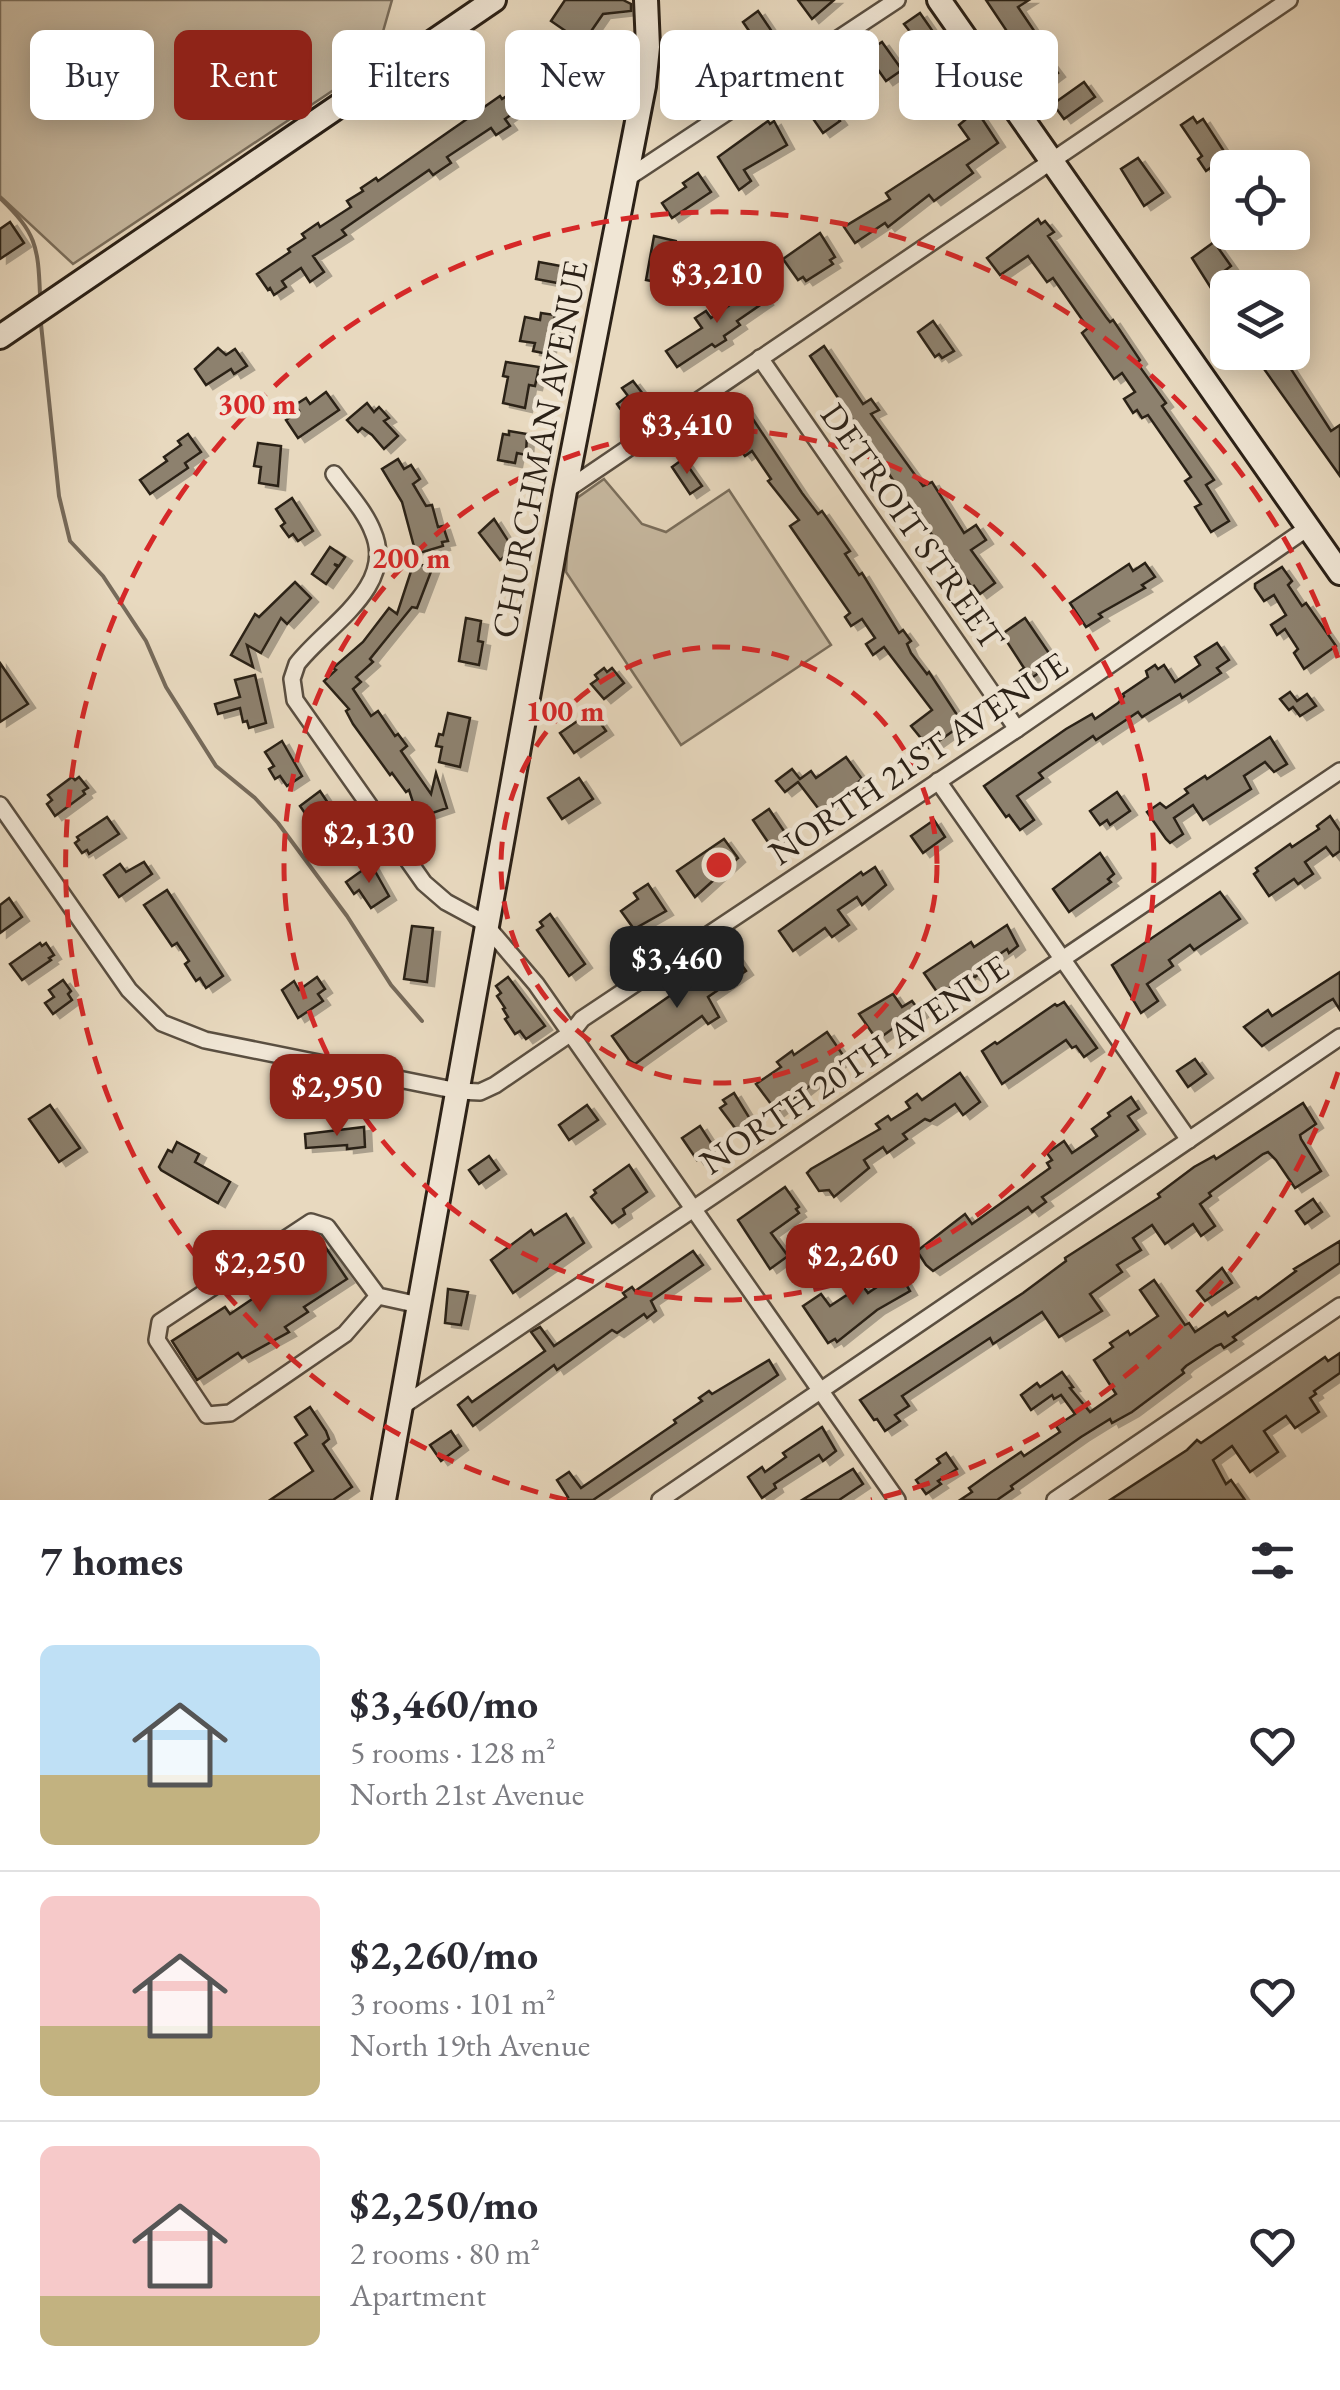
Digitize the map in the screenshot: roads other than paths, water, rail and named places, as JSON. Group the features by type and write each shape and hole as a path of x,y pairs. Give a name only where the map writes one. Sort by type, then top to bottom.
{"main road":[{"path":"0,337 494,0"},
{"name":"CHURCHMAN AVENUE","path":"384,1500 565,491 626,180 648,48 646,0"},
{"path":"939,0 1340,573"}],"street":[{"path":"626,180 896,0"},
{"path":"565,491 1289,0"},
{"name":"DETROIT STREET","path":"760,358 1017,729"},
{"path":"334,474 369,522 377,542 378,563 365,590 297,664 292,678 294,694 424,882 436,895 487,927 571,1032 897,1500"},
{"name":"NORTH 21ST AVENUE","path":"458,1091 480,1092 495,1085 571,1032 582,1019 1017,729 1309,528"},
{"name":"NORTH 20TH AVENUE","path":"402,1407 1340,771"},
{"path":"938,781 1189,1140"},
{"path":"0,805 129,990 162,1023 205,1040 458,1091"},
{"path":"660,1500 1340,1037"},
{"path":"378,1296 345,1334 230,1413 208,1415 157,1340 160,1322 311,1222 327,1227 378,1296 420,1306"},
{"path":"1056,1500 1340,1306"}],"waterway":[{"path":"0,198 33,241 40,294"},
{"path":"41,324 59,496 70,541 103,576 146,641 166,687 216,766 278,823 347,916 391,985 422,1021"}]}
